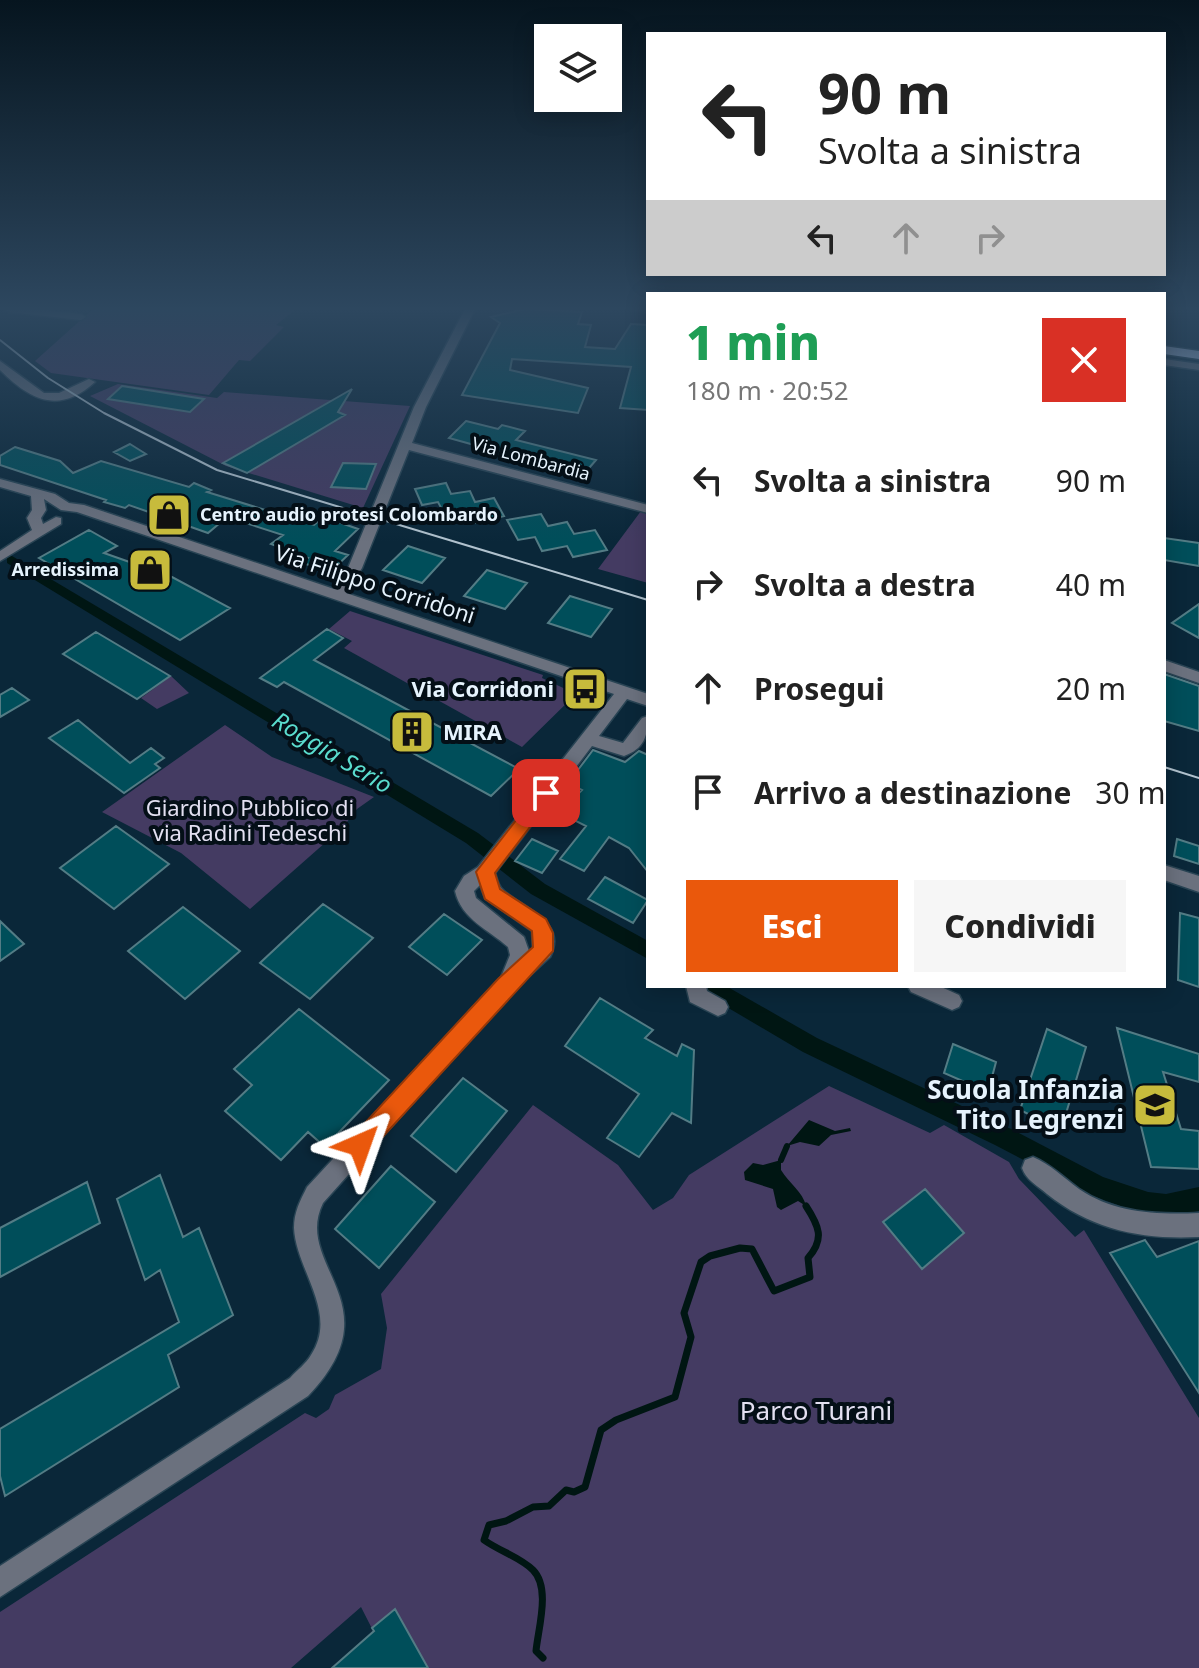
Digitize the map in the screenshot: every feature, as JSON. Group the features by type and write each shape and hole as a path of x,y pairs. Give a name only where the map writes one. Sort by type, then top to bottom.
{"street":[{"path":"26,387 37,397 46,399 57,399 80,387"},
{"path":"337,596 355,568 430,387"},
{"name":"Via Lombardia","path":"405,445 646,508"},
{"path":"0,483 38,514"},
{"path":"0,557 38,514 61,512"},
{"name":"Via Filippo Corridoni","path":"38,514 86,512 646,699"},
{"path":"1166,666 1199,678"},
{"path":"505,986 520,955 517,943 471,909 465,894 470,882 489,867 511,840 624,692"},
{"path":"587,738 614,749 640,749 646,729"},
{"path":"0,1583 299,1387 323,1360 331,1338 333,1312 308,1234 307,1212 315,1195 505,986 543,951 543,933 539,925 492,893 489,867"},
{"path":"1166,873 1199,884"},
{"path":"696,988 697,996 718,1007"},
{"path":"926,988 952,1001"},
{"path":"1033,1168 1084,1206 1120,1219 1154,1227 1199,1225"}],"green space":[{"path":"111,387 138,387 217,398 224,392 410,406 363,508 226,466 90,396"},
{"path":"150,387 216,387 209,395"},
{"path":"641,511 646,512 646,582 598,569"},
{"path":"350,611 543,675 542,678 576,694 522,747 344,648 352,641 329,629"},
{"path":"171,676 189,693 157,709 141,698"},
{"name":"Giardino Pubblico di via Radini Tedeschi","path":"225,725 272,757 374,797 357,809 343,827 250,909 181,853 102,812"},
{"name":"Parco Turani","path":"829,1086 930,1133 944,1125 1009,1162 1019,1179 1075,1237 1084,1230 1199,1418 1199,1668 392,1668 361,1607 291,1668 0,1668 0,1612 305,1413 316,1418 329,1409 335,1395 381,1369 387,1328 381,1294 533,1105 618,1165 653,1210 673,1198 689,1175"}],"shaded area":[{"path":"809,1120 835,1131 850,1128 851,1131 831,1135 819,1146 800,1142 787,1146"},
{"path":"781,1160 781,1170 802,1196 806,1206 798,1201 781,1210 777,1207 773,1189 745,1180 744,1172 753,1163 763,1165"}],"building":[{"path":"121,387 127,387 204,399 190,412 108,399"},
{"path":"466,387 588,388 578,413 462,395"},
{"path":"626,387 646,387 646,410 620,408"},
{"path":"352,389 338,412 345,415 247,473 223,463"},
{"path":"466,421 498,429 502,425 525,431 516,440 596,460 583,475 449,438"},
{"path":"130,444 146,454 130,461 114,452"},
{"path":"15,447 60,461 73,473 101,461 189,487 194,483 211,490 207,492 314,525 324,517 358,529 335,551 348,555 330,572 303,563 308,558 271,544 283,535 227,517 208,533 129,505 125,508 104,502 106,500 0,465 0,456"},
{"path":"343,463 376,464 366,489 331,487"},
{"path":"446,483 451,494 470,491 475,502 494,498 504,516 474,523 469,512 446,517 438,502 422,505 415,489"},
{"path":"541,514 548,526 567,522 574,534 595,530 607,550 573,557 567,546 542,551 535,537 518,540 507,520"},
{"path":"89,530 117,546 104,553 172,577 230,608 180,640 39,558"},
{"path":"1166,538 1199,543 1199,566 1166,560"},
{"path":"408,546 445,558 422,583 383,570"},
{"path":"487,570 527,583 505,609 464,596"},
{"path":"570,596 612,609 591,637 548,623"},
{"path":"1199,604 1199,638 1172,623"},
{"name":"MIRA","path":"327,629 343,638 314,660 519,769 491,796 284,682 277,687 260,678"},
{"path":"96,632 170,676 137,699 63,654"},
{"path":"1166,675 1199,686 1199,731 1166,722"},
{"path":"12,688 29,700 0,717 0,695"},
{"path":"78,720 130,763 151,748 164,758 155,764 160,768 124,793 49,738"},
{"path":"593,750 625,762 639,751 646,754 646,869 629,848 609,837 584,871 560,859 586,826 568,817 577,808 569,803 582,790 568,783"},
{"path":"116,826 169,864 114,909 60,868"},
{"path":"532,839 558,851 542,873 515,861"},
{"path":"1177,839 1199,846 1199,864 1174,856"},
{"path":"605,877 646,899 646,903 633,923 588,899"},
{"path":"323,904 373,938 310,999 260,963"},
{"path":"183,907 240,951 185,999 128,951"},
{"path":"1180,913 1199,918 1199,987 1178,980"},
{"path":"444,914 482,940 447,975 409,947"},
{"path":"0,921 24,944 0,961"},
{"path":"600,998 653,1030 645,1038 677,1056 682,1044 694,1050 691,1123 672,1113 639,1157 607,1138 639,1094 565,1046"},
{"path":"299,1009 389,1080 325,1147 308,1132 281,1160 225,1111 252,1085 234,1069"},
{"name":"Scuola Infanzia Tito Legrenzi","path":"1117,1028 1199,1054 1199,1082 1163,1072 1181,1129 1199,1131 1199,1169 1151,1167"},
{"path":"1047,1029 1086,1047 1061,1130 1020,1110"},
{"path":"953,1044 996,1062 988,1092 944,1073"},
{"path":"463,1078 507,1111 456,1172 411,1136"},
{"path":"391,1166 435,1202 379,1268 335,1229"},
{"path":"160,1175 183,1237 199,1228 233,1315 168,1355 179,1387 5,1496 0,1476 0,1429 179,1322 160,1270 145,1280 117,1199"},
{"path":"87,1182 100,1223 0,1277 0,1228"},
{"path":"925,1189 964,1233 922,1269 883,1222"},
{"path":"1145,1240 1157,1257 1199,1241 1199,1393 1110,1253"},
{"path":"395,1609 428,1668 332,1668 374,1631 372,1628"}],"waterway":[{"name":"Roggia Serio","path":"12,560 472,838 538,889 646,950"},
{"name":"Roggia Serio","path":"712,988 810,1045 1003,1137 1098,1187 1148,1204 1166,1206 1199,1199"},
{"path":"781,1160 787,1146"},
{"path":"543,1658 536,1651 542,1598 538,1578 522,1561 484,1540 489,1525 506,1521 533,1507 549,1506 566,1490 574,1492 585,1487 601,1430 616,1420 675,1397 691,1337 684,1313 701,1262 710,1256 740,1248 752,1249 774,1291 810,1277 808,1258 817,1245 818,1232 806,1206"}],"tram line":[{"path":"62,387 104,413 217,470 646,599"},
{"path":"1166,768 1199,778"}],"place":[{"name":"Centro audio protesi Colombardo","path":"169,515"},
{"name":"Arredissima","path":"150,570"},
{"name":"Via Corridoni","path":"585,689"},
{"name":"MIRA","path":"412,732"},
{"name":"Scuola Infanzia Tito Legrenzi","path":"1155,1105"}],"route":[{"path":"360,1145 505,986 543,951 543,933 539,925 492,893 485,872 546,793"}]}
